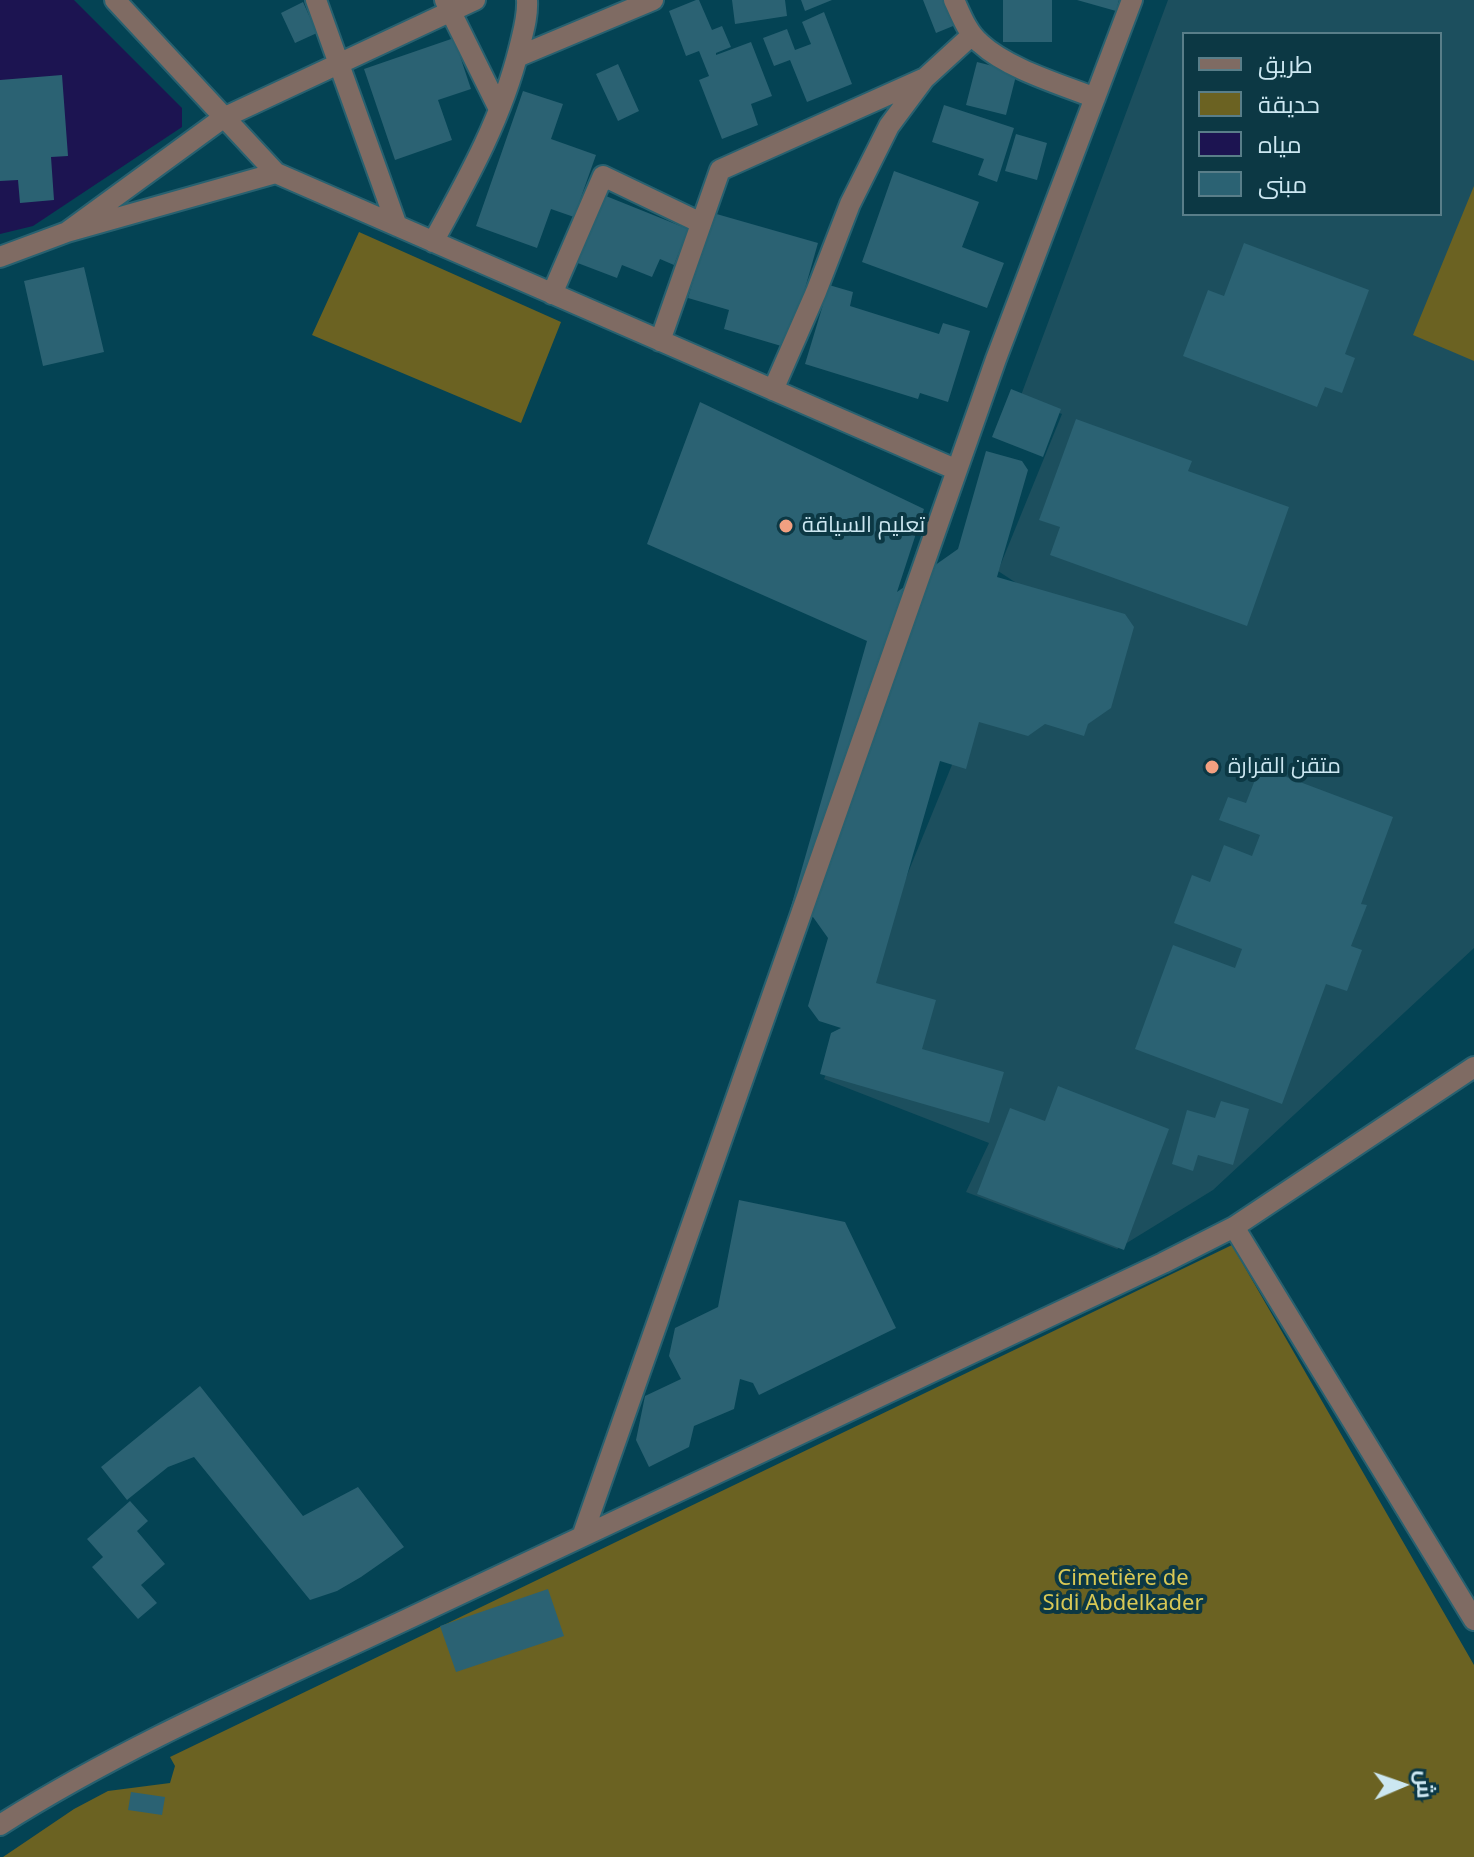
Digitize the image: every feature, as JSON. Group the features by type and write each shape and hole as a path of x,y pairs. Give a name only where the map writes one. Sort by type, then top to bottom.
{"street":[{"path":"316,0 397,226"},
{"path":"67,232 223,118 340,63 448,6 475,0"},
{"path":"433,242 476,164 499,109 517,57 528,13 527,0"},
{"path":"517,57 653,0"},
{"path":"954,0 972,35 982,46 1006,61 1095,98"},
{"path":"583,1534 957,470 1132,0"},
{"path":"122,2 223,118 276,173 957,470"},
{"path":"448,6 499,109"},
{"path":"773,390 850,204 889,126 924,79 972,35"},
{"path":"660,341 720,170 924,79"},
{"path":"0,257 67,232 276,173"},
{"path":"552,294 603,176 701,223"},
{"path":"0,1825 136,1748 583,1534 1149,1270 1234,1227 1474,1067"},
{"path":"1234,1227 1474,1620"}],"shaded area":[{"name":"متقن القرارة","path":"1168,0 1474,0 1474,948 1213,1190 1117,1249 966,1192 989,1143 824,1079 1024,588 998,571 1062,414 1020,398"}],"green space":[{"path":"1474,186 1474,361 1413,335"},
{"path":"359,232 561,322 521,423 312,335"},
{"name":"Cimetière de Sidi Abdelkader","path":"1232,1245 1474,1665 1474,1857 3,1857 74,1809 108,1791 170,1783 175,1766 170,1757"}],"water":[{"path":"0,0 74,0 182,108 182,127 33,226 0,234"}],"building":[{"path":"699,0 712,30 722,26 731,47 716,55 751,42 772,96 751,104 758,125 722,139 699,80 709,76 699,51 686,56 669,11"},
{"path":"732,0 785,0 787,16 735,24"},
{"path":"801,0 832,0 805,11"},
{"path":"923,0 949,0 958,24 936,33"},
{"path":"1003,0 1052,0 1052,42 1003,42"},
{"path":"1077,0 1119,0 1116,11"},
{"path":"303,2 317,33 295,43 281,13"},
{"path":"824,12 852,84 807,102 790,60 774,66 763,38 787,29 795,50 811,44 802,22"},
{"path":"454,38 471,89 438,100 452,140 395,160 364,69"},
{"path":"977,62 1017,72 1006,115 966,105"},
{"path":"618,64 639,111 618,121 596,74"},
{"path":"62,75 68,156 51,157 54,200 20,203 18,180 0,181 0,80"},
{"path":"523,91 563,104 551,139 596,155 574,217 551,209 537,248 476,226"},
{"path":"944,105 1014,128 997,182 978,175 984,159 932,142"},
{"path":"1016,134 1047,143 1037,180 1005,171"},
{"path":"894,171 979,202 962,247 1004,263 987,308 862,262"},
{"path":"601,194 688,229 674,265 660,259 652,277 622,265 617,278 575,262"},
{"path":"713,213 818,243 788,348 724,329 729,310 688,298"},
{"path":"1244,243 1369,290 1345,354 1355,358 1342,393 1325,387 1317,407 1183,356 1208,290 1224,296"},
{"path":"84,267 104,352 43,366 24,281"},
{"path":"829,285 853,292 850,306 939,334 943,323 970,331 948,402 920,393 918,399 805,364"},
{"path":"1011,389 1061,409 1043,457 992,437"},
{"path":"700,402 924,509 897,592 958,549 986,451 1022,461 1028,470 997,577 1125,614 1134,627 1111,708 1088,724 1084,736 1045,724 1028,736 979,722 966,769 940,761 876,983 936,1000 922,1049 1004,1072 989,1123 820,1074 831,1033 841,1028 819,1021 808,1006 828,938 813,917 790,910 867,641 647,544"},
{"path":"1076,419 1192,461 1188,471 1289,507 1247,626 1050,555 1060,527 1039,520"},
{"path":"1260,767 1393,817 1361,904 1367,905 1351,946 1362,950 1347,991 1326,984 1282,1104 1135,1049 1173,945 1235,968 1242,949 1174,923 1192,875 1210,882 1224,845 1252,856 1260,835 1219,820 1228,797 1246,803"},
{"path":"1058,1086 1169,1129 1124,1250 977,1194 1010,1108 1045,1121"},
{"path":"1221,1101 1249,1109 1233,1165 1198,1155 1193,1171 1172,1164 1187,1110 1215,1118"},
{"path":"739,1200 845,1222 896,1328 759,1395 753,1383 740,1379 734,1409 694,1426 689,1447 649,1467 636,1440 645,1396 681,1379 669,1356 675,1328 718,1307"},
{"path":"200,1386 303,1516 358,1487 404,1547 337,1591 310,1600 194,1457 168,1467 127,1500 101,1467"},
{"path":"130,1501 148,1521 137,1531 165,1564 141,1585 157,1603 138,1619 92,1567 103,1557 87,1539"},
{"path":"548,1589 564,1636 456,1672 440,1626"},
{"path":"131,1792 165,1797 162,1815 128,1810"}],"place":[{"name":"تعليم السياقة","path":"786,526"},
{"name":"متقن القرارة","path":"1212,767"}]}
